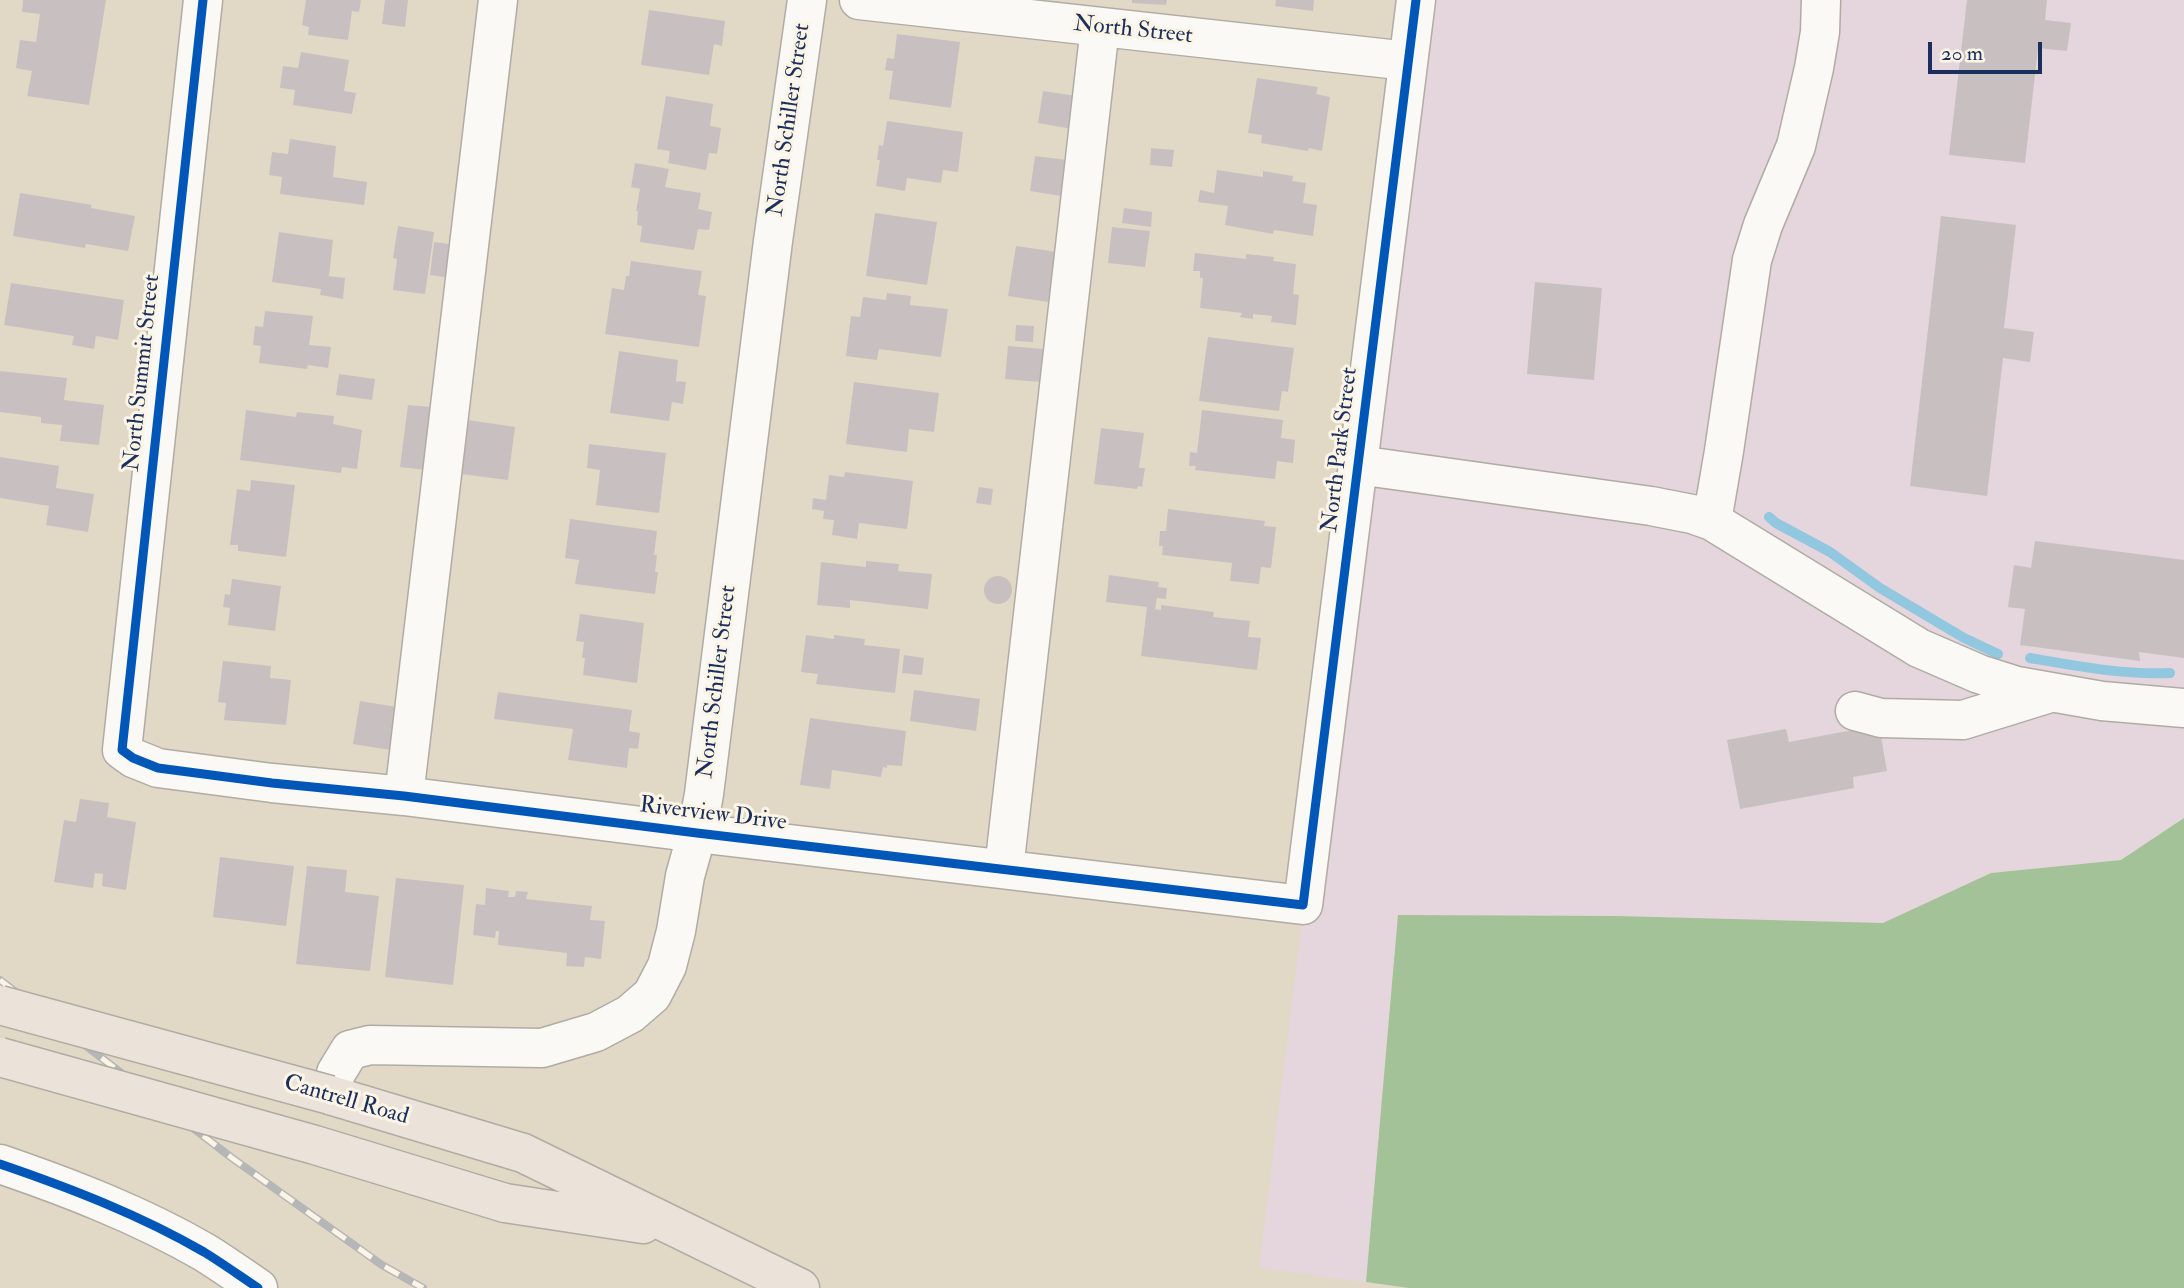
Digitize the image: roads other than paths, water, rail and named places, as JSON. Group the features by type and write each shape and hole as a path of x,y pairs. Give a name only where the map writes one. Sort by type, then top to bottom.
{"main road":[{"name":"Cantrell Road","path":"0,1005 333,1084 523,1153 800,1288"},
{"name":"Cantrell Road","path":"0,1057 315,1145 505,1203 680,1230"}],"street":[{"name":"North Summit Street","path":"122,750 203,0"},
{"path":"404,796 498,0"},
{"name":"North Schiller Street","path":"333,1084 350,1050 370,1045 542,1048 596,1032 630,1014 652,995 667,966 685,876 697,833 807,0"},
{"name":"North Street","path":"859,0 1408,61"},
{"name":"North Park Street","path":"1303,905 1416,0"},
{"path":"1712,521 1752,260 1763,225 1796,146 1814,68 1820,32 1821,0"},
{"path":"1004,869 1100,27"},
{"path":"1358,465 1692,514 1712,521 1919,648 1979,674 2017,686 2102,701 2184,708"},
{"path":"1855,711 1881,718 1963,720 2052,692"},
{"name":"Riverview Drive","path":"122,750 133,758 158,768 272,783 404,796 1303,905"},
{"path":"0,1164 110,1206 168,1232 206,1253 258,1288"}],"waterway":[{"path":"1769,517 1830,552 1880,588 1964,638 1998,654"},
{"path":"2030,658 2117,671 2170,673"}],"railway":[{"path":"0,980 232,1158 382,1265 423,1288"}]}
